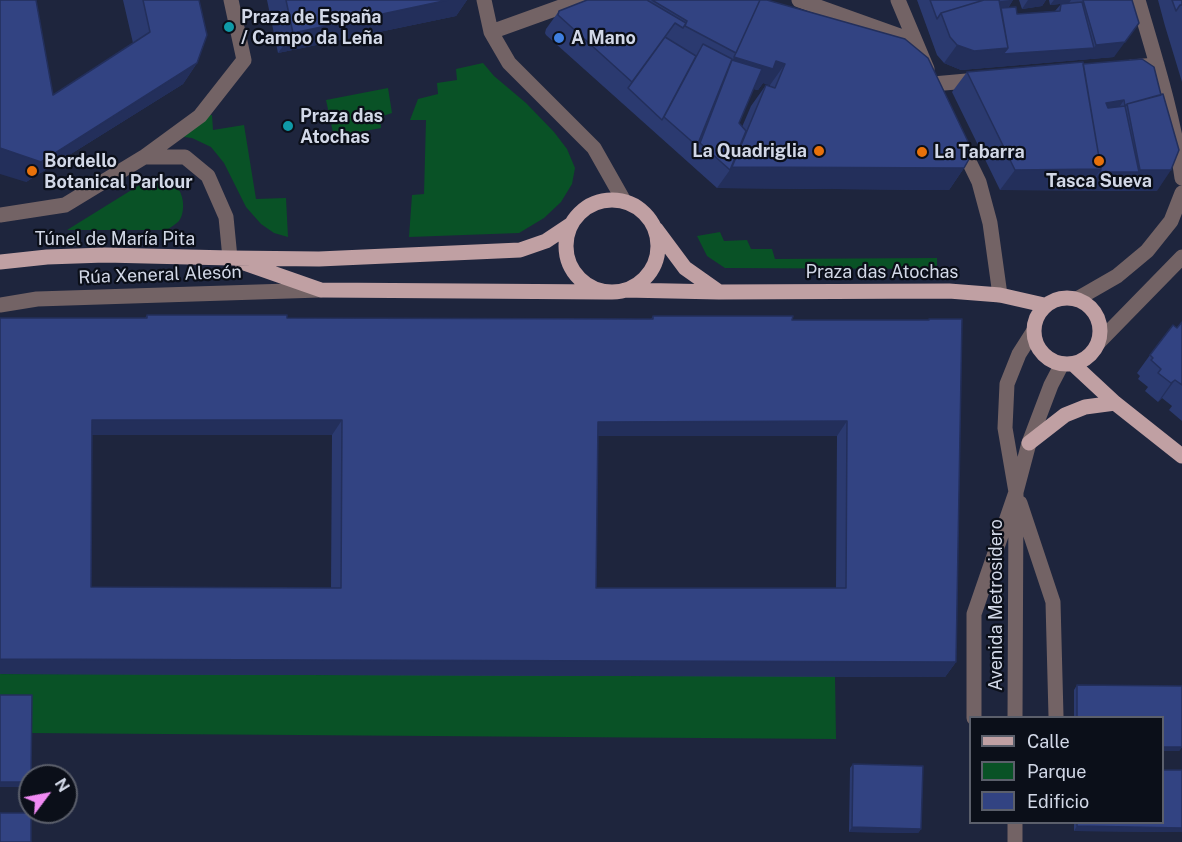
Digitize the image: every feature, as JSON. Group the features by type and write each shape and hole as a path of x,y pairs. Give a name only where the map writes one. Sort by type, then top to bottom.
{"main road":[{"path":"230,258 319,259 520,250 546,242 570,225 587,207 611,200 624,201 644,213 685,268 719,292"},
{"path":"625,290 638,284 655,262 656,234 651,222"},
{"path":"570,225 566,239 566,254 571,267 580,279 606,292"},
{"name":"Túnel de María Pita","path":"0,262 47,257 105,255 230,258"},
{"name":"Praza das Atochas","path":"230,258 321,290 949,291 1000,295 1044,305 1055,299 1077,299"},
{"path":"1044,305 1036,317 1033,332 1035,343 1050,361 1068,364 1084,360 1092,353 1098,343 1100,332 1099,322 1094,312 1087,304 1077,299"},
{"path":"1068,364 1182,456"},
{"path":"1029,443 1065,415 1085,407 1115,403"}],"street":[{"path":"0,215 65,206 144,158 200,116 244,60 231,0"},
{"path":"484,0 491,32 509,63 594,148 624,201"},
{"path":"491,32 580,0"},
{"path":"799,0 914,41"},
{"path":"898,0 936,90 992,79"},
{"path":"1138,0 1178,147 1182,178"},
{"path":"1122,68 1157,65"},
{"path":"953,128 978,182 990,223 1000,295"},
{"path":"144,158 185,157 208,176 226,217 230,258"},
{"name":"Praza das Atochas","path":"1077,299 1118,276 1148,251 1171,221 1182,193"},
{"path":"1098,343 1182,257"},
{"name":"Rúa Xeneral Alesón","path":"0,305 37,298 321,290"},
{"name":"Avenida Metrosidero","path":"1016,716 1016,492 1005,428 1007,384 1019,354 1033,332"},
{"name":"Avenida Metrosidero","path":"1016,492 1029,443 1051,385 1068,364"},
{"path":"1016,492 1053,602 1056,716"},
{"path":"974,716 974,614 1016,492"},
{"path":"1015,824 1015,842"}],"green space":[{"path":"483,63 494,76 526,103 567,149 575,168 572,184 561,202 544,218 519,233 409,237 412,195 424,194 426,120 410,120 418,99 438,94 437,83 457,80 456,69"},
{"path":"388,88 392,113 380,117 381,128 334,137 326,100"},
{"path":"212,115 213,130 244,125 256,199 286,198 288,237 274,233 261,224 246,207 224,163 211,147 192,138 176,136 200,116"},
{"path":"156,179 175,185 182,197 181,217 167,230 67,230 146,181"},
{"path":"720,232 724,241 747,240 751,249 772,249 775,259 937,258 937,269 725,268 707,256 697,236"},
{"path":"0,674 835,676 836,739 28,733 0,700"}],"building":[{"path":"0,0 36,0 53,95 150,32 143,0 199,0 207,35 197,63 41,162 0,148"},
{"path":"286,0 448,0 293,33"},
{"path":"587,0 647,0 686,23 683,28 675,23 632,82 558,15 559,11"},
{"path":"652,0 760,0 736,53 685,26 687,21"},
{"path":"760,0 767,0 905,39 928,58 973,152 964,168 732,167 766,85 775,88 785,64 776,61 773,69 734,57"},
{"path":"930,0 984,0 941,13 937,19"},
{"path":"984,0 999,0 1008,48 974,51 957,45 950,37 941,13"},
{"path":"1083,0 1132,0 1139,23 1125,42 1096,45"},
{"path":"1172,0 1182,0 1182,5 1176,11"},
{"path":"1082,2 1094,48 1003,54 1008,48 1001,8 1016,7 1017,14 1060,11 1061,4"},
{"path":"665,37 696,56 662,120 628,88"},
{"path":"703,44 732,59 697,146 664,117"},
{"path":"1142,59 1154,67 1161,95 1125,106 1139,172 1100,172 1083,64","holes":["1124,100 1125,106 1108,108 1106,103"]},
{"path":"732,60 762,69 739,123 746,131 730,170 700,143"},
{"path":"1083,62 1101,169 1015,170 967,72"},
{"path":"1163,94 1179,150 1171,170 1140,170 1127,104"},
{"path":"147,315 287,315 287,318 653,319 653,316 793,316 792,320 962,319 956,662 0,659 0,318 147,318","holes":["92,420 342,420 341,588 91,587","847,421 846,588 596,588 598,422"]},
{"path":"1182,322 1182,385 1175,380 1171,383 1158,373 1161,369 1151,360 1153,358 1150,355 1173,325 1177,328"},
{"path":"1077,685 1182,686 1182,747 1164,747 1164,716 1077,716"},
{"path":"0,695 32,695 31,764 18,764 18,782 0,782"},
{"path":"853,764 923,766 921,829 852,827"},
{"path":"1164,770 1182,770 1182,828 1077,826 1077,824 1164,824"},
{"path":"0,813 18,813 18,824 31,824 31,842 0,842"}],"place":[{"name":"Praza de España / Campo da Leña","path":"229,27"},
{"name":"A Mano","path":"559,38"},
{"name":"Praza das Atochas","path":"288,126"},
{"name":"La Quadriglia","path":"819,151"},
{"name":"La Tabarra","path":"922,152"},
{"name":"Tasca Sueva","path":"1099,161"},
{"name":"Bordello Botanical Parlour","path":"32,171"}]}
